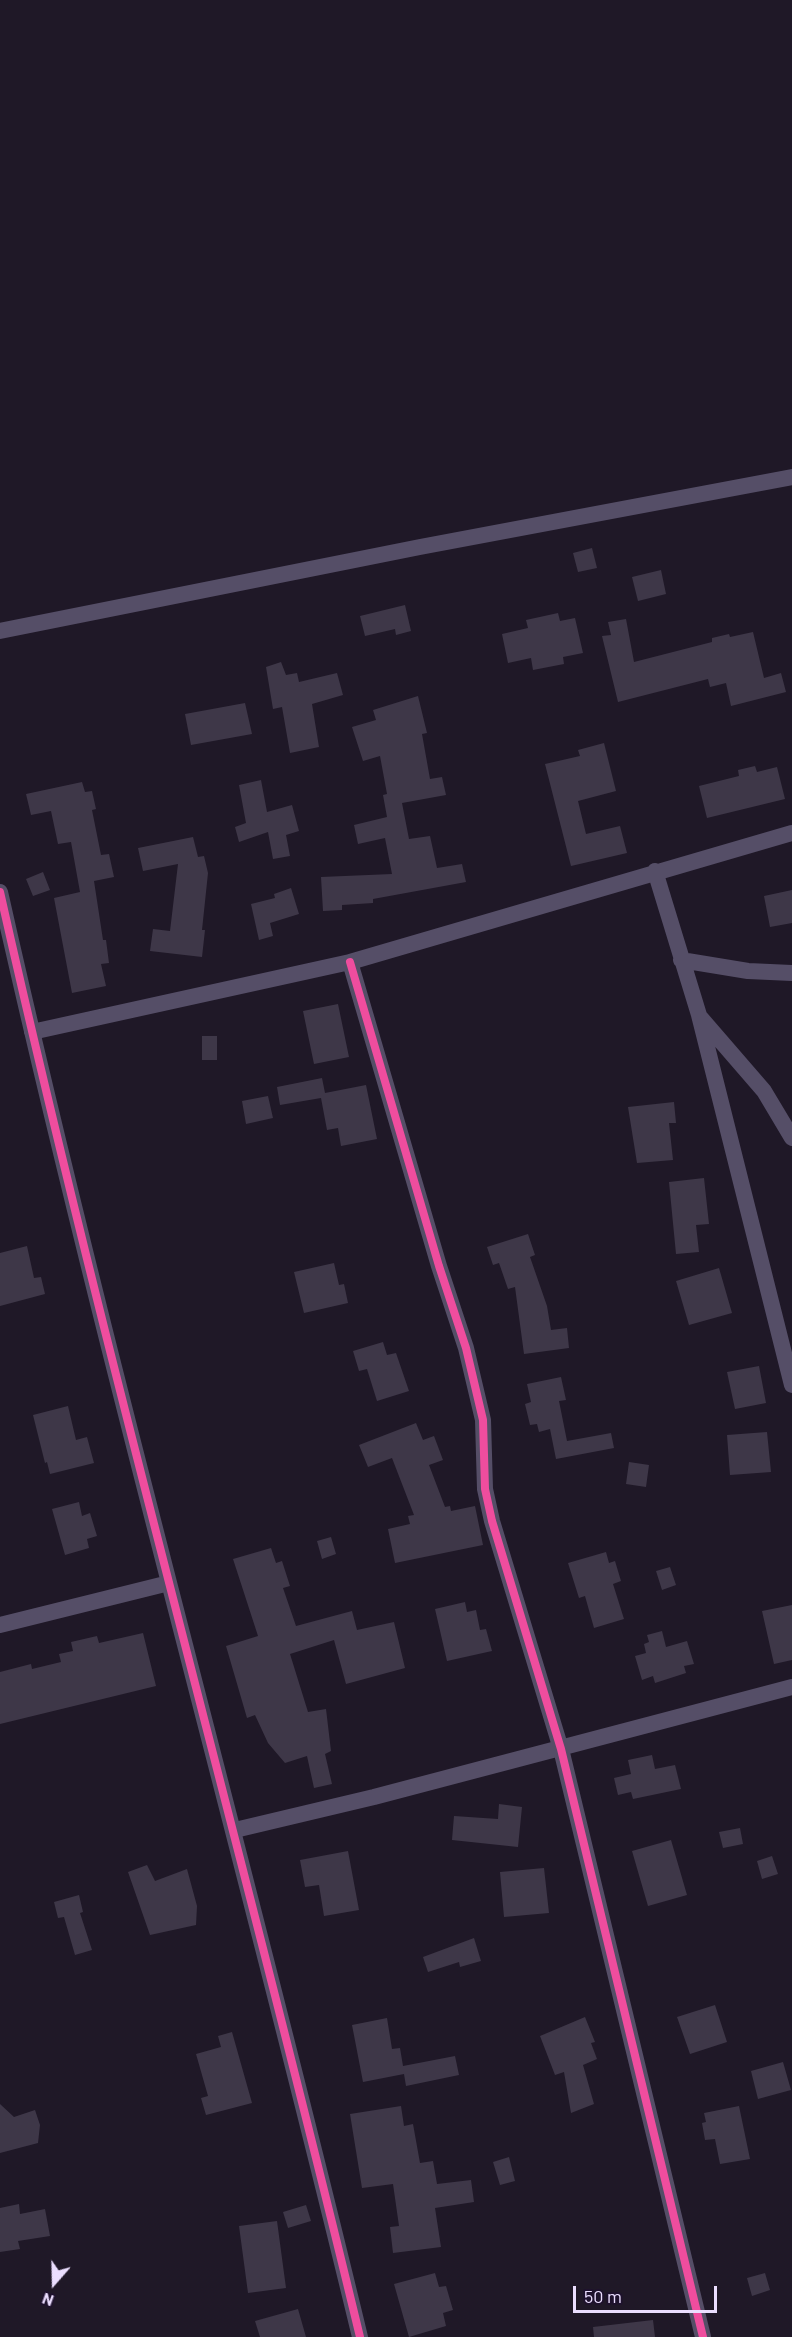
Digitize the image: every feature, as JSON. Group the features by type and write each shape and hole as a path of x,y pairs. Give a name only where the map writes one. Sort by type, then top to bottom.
{"street":[{"path":"0,631 420,547 792,477"},
{"path":"32,1032 350,962 655,871 792,833"},
{"path":"655,871 699,1015 792,1385"},
{"path":"0,892 32,1032 169,1583 235,1830 360,2337"},
{"path":"681,960 748,971 792,973"},
{"path":"350,962 439,1266 466,1348 483,1420 485,1489 492,1521 561,1749 703,2337"},
{"path":"699,1015 764,1091 792,1138"},
{"path":"0,1625 169,1583"},
{"path":"235,1830 561,1749 792,1687"}],"building":[{"path":"592,548 597,568 578,572 573,553"},
{"path":"661,570 666,594 638,601 632,577"},
{"path":"405,605 411,631 396,635 395,629 365,636 360,616"},
{"path":"558,613 560,621 575,618 583,653 563,657 564,664 533,670 531,658 508,663 502,634 528,628 526,620"},
{"path":"626,619 634,662 712,642 712,638 753,632 764,678 781,673 786,692 731,706 726,683 710,687 708,679 618,702 602,636 611,635 608,622"},
{"path":"281,662 286,675 297,673 299,682 337,673 343,695 312,704 319,747 290,753 282,707 273,709 266,667"},
{"path":"418,696 427,733 422,734 430,779 442,777 446,795 402,803 409,839 430,836 437,868 462,864 466,882 373,899 373,903 342,905 342,910 323,911 321,877 392,874 385,838 358,844 354,825 387,817 383,795 387,794 380,756 363,761 352,727 376,720 373,710"},
{"path":"245,703 252,734 191,745 185,714"},
{"path":"604,743 616,791 578,801 586,834 620,826 627,853 571,866 545,764 580,756 578,750"},
{"path":"755,766 757,772 777,767 785,799 707,818 699,786 739,776 738,770"},
{"path":"261,780 267,812 292,805 299,831 286,835 290,856 273,859 268,832 239,842 235,827 246,823 239,785"},
{"path":"82,782 85,792 92,791 96,809 92,810 101,855 109,854 114,877 94,881 109,963 101,964 106,986 72,993 54,898 80,892 71,842 58,844 51,811 31,815 26,794"},
{"path":"193,837 198,857 204,856 208,873 202,930 205,930 202,957 150,951 153,929 170,931 178,864 143,871 138,848"},
{"path":"43,872 50,890 33,896 26,879"},
{"path":"291,888 299,914 270,923 273,936 259,940 251,904 275,898 274,894"},
{"path":"792,890 792,923 770,927 764,896"},
{"path":"338,1004 349,1057 314,1064 303,1011"},
{"path":"202,1036 217,1036 217,1060 202,1060"},
{"path":"322,1078 325,1093 366,1085 377,1139 341,1146 338,1128 327,1130 321,1098 280,1105 277,1087"},
{"path":"268,1096 273,1118 246,1124 242,1101"},
{"path":"674,1102 676,1123 669,1123 673,1160 637,1163 628,1107"},
{"path":"704,1178 709,1224 696,1225 699,1252 676,1254 669,1182"},
{"path":"528,1234 535,1255 530,1257 547,1306 551,1330 567,1328 569,1348 524,1354 515,1287 508,1289 499,1263 493,1265 487,1247"},
{"path":"27,1246 34,1278 41,1277 45,1294 0,1306 0,1253"},
{"path":"334,1263 339,1285 344,1284 348,1303 304,1313 294,1272"},
{"path":"719,1268 732,1313 689,1325 676,1281"},
{"path":"383,1342 387,1355 396,1353 409,1391 377,1401 367,1369 359,1371 353,1351"},
{"path":"759,1366 766,1403 735,1409 727,1372"},
{"path":"561,1377 566,1400 559,1401 567,1441 611,1433 614,1448 556,1459 550,1429 539,1432 537,1424 530,1425 525,1404 531,1402 527,1384"},
{"path":"68,1406 76,1440 87,1437 94,1463 50,1474 33,1415"},
{"path":"416,1423 423,1440 434,1436 443,1460 429,1465 445,1507 450,1506 451,1511 475,1506 483,1545 395,1563 388,1529 410,1524 408,1516 414,1515 392,1458 368,1467 359,1445"},
{"path":"767,1432 771,1472 730,1475 727,1435"},
{"path":"629,1462 649,1465 646,1487 626,1484"},
{"path":"79,1502 82,1516 90,1513 97,1536 87,1539 89,1548 65,1555 52,1509"},
{"path":"331,1537 336,1554 322,1559 317,1541"},
{"path":"271,1548 276,1563 282,1561 290,1586 283,1588 296,1626 352,1611 357,1630 394,1622 405,1668 346,1684 334,1640 290,1654 308,1712 326,1709 331,1751 325,1754 332,1784 314,1788 307,1756 285,1763 268,1743 255,1715 247,1718 226,1646 258,1636 233,1559"},
{"path":"606,1552 609,1563 615,1561 621,1581 613,1584 624,1619 594,1628 585,1596 579,1598 568,1563"},
{"path":"670,1567 676,1585 662,1590 656,1571"},
{"path":"465,1602 467,1612 476,1610 480,1630 486,1629 492,1651 447,1661 435,1609"},
{"path":"792,1605 792,1660 774,1664 762,1611"},
{"path":"662,1631 666,1647 687,1641 694,1664 684,1666 686,1673 655,1683 653,1676 642,1680 635,1656 646,1653 644,1644 649,1642 647,1635"},
{"path":"143,1633 156,1686 0,1724 0,1672 31,1664 32,1669 61,1662 59,1654 73,1651 71,1642 97,1636 99,1643"},
{"path":"652,1755 655,1769 675,1765 681,1789 633,1799 631,1792 618,1795 614,1778 631,1774 628,1760"},
{"path":"499,1804 522,1807 518,1847 452,1840 454,1816 498,1819"},
{"path":"740,1828 743,1844 723,1848 719,1832"},
{"path":"671,1840 687,1895 648,1906 632,1851"},
{"path":"348,1851 359,1910 324,1916 319,1885 305,1887 300,1860"},
{"path":"772,1856 778,1874 762,1879 757,1861"},
{"path":"147,1865 155,1881 187,1869 197,1906 196,1925 150,1935 128,1872"},
{"path":"544,1868 549,1913 504,1917 500,1872"},
{"path":"79,1895 83,1912 80,1913 92,1950 75,1955 64,1917 58,1918 54,1902"},
{"path":"474,1938 481,1961 460,1967 459,1962 428,1972 423,1957"},
{"path":"715,2005 727,2042 690,2054 677,2017"},
{"path":"585,2017 595,2042 591,2043 597,2059 583,2065 594,2104 571,2113 564,2072 555,2075 540,2036"},
{"path":"387,2018 392,2049 400,2048 403,2066 455,2056 459,2075 406,2086 404,2074 363,2082 352,2025"},
{"path":"232,2032 252,2103 206,2115 201,2098 208,2096 196,2054 221,2047 218,2036"},
{"path":"783,2062 791,2090 758,2099 751,2071"},
{"path":"0,2104 14,2117 35,2110 40,2125 38,2143 0,2153"},
{"path":"401,2106 404,2126 413,2124 420,2163 433,2161 437,2184 471,2180 474,2202 435,2208 441,2247 393,2253 390,2227 399,2226 393,2184 362,2188 350,2114"},
{"path":"739,2106 750,2159 720,2164 715,2139 705,2140 702,2123 706,2122 704,2113"},
{"path":"509,2157 515,2181 500,2185 493,2162"},
{"path":"19,2204 20,2214 45,2209 50,2236 18,2241 20,2249 0,2252 0,2208"},
{"path":"306,2205 311,2221 288,2228 283,2212"},
{"path":"277,2221 286,2288 248,2293 239,2226"},
{"path":"435,2273 439,2287 446,2286 453,2310 443,2313 446,2326 409,2337 394,2284"},
{"path":"765,2273 770,2290 752,2296 747,2278"},
{"path":"298,2309 306,2337 260,2337 255,2321"},
{"path":"653,2320 655,2337 594,2337 593,2327"}],"cycle path":[{"path":"0,892 42,1074 131,1435 316,2156 360,2337"},
{"path":"350,962 439,1266 466,1348 483,1420 485,1489 492,1521 561,1749 703,2337"}]}
